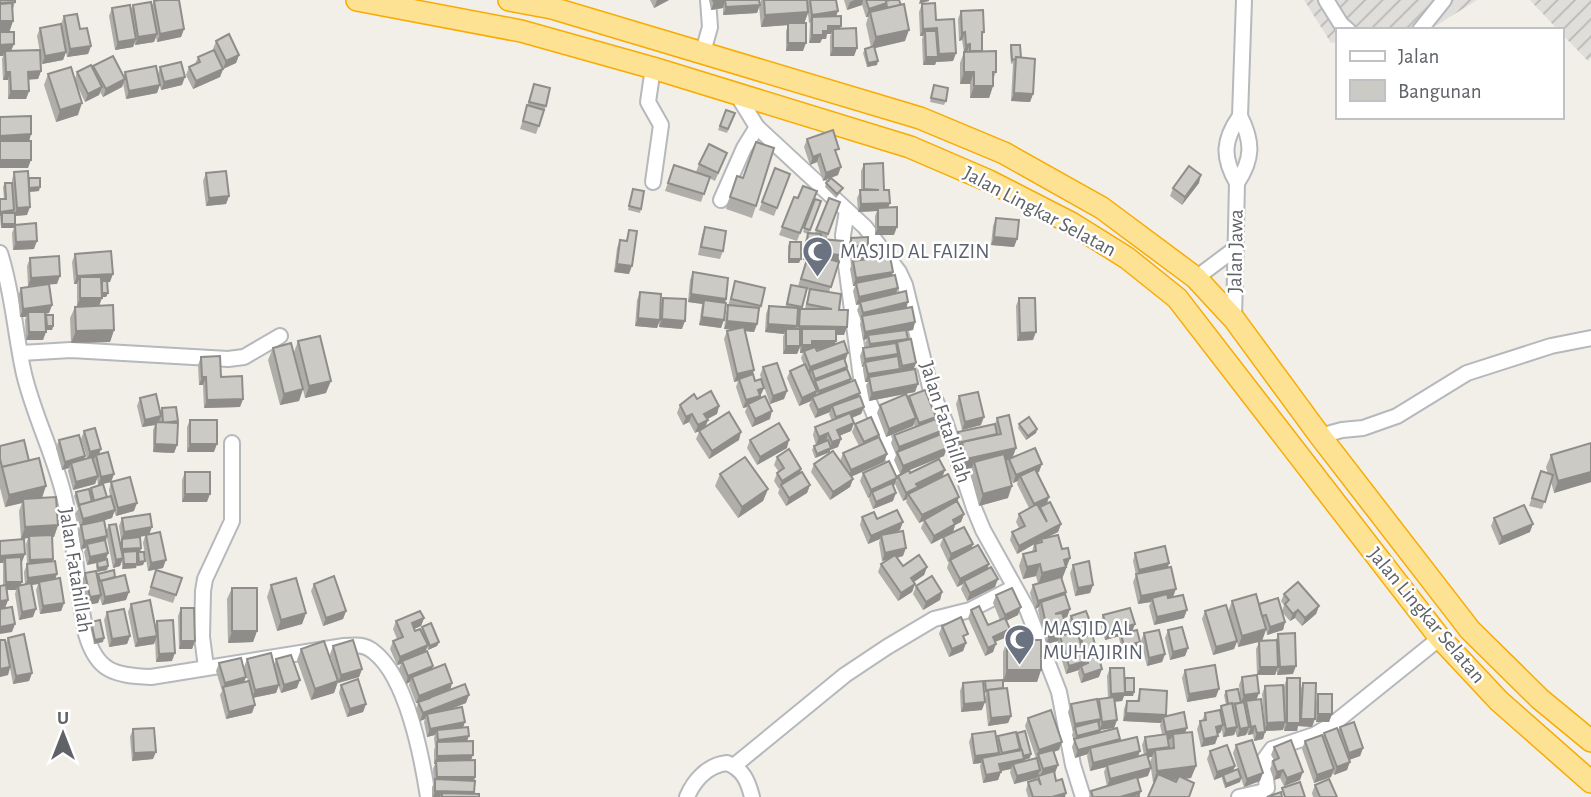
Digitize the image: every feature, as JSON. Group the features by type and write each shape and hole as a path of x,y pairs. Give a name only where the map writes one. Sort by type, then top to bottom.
{"highway":[{"name":"Jalan Lingkar Selatan","path":"357,0 521,31 653,68 909,147 989,181 1071,223 1127,258 1177,298 1440,638 1499,701 1591,782"},
{"name":"Jalan Lingkar Selatan","path":"509,0 552,4 932,122 1004,153 1102,208 1196,278 1234,319 1320,436 1470,630 1540,699 1591,741"},
{"path":"1127,258 1139,234"}],"street":[{"path":"703,52 710,27 708,0"},
{"name":"Jalan Jawa","path":"1237,183 1249,165 1247,131 1240,116 1244,0"},
{"path":"1326,0 1346,28"},
{"path":"1422,28 1444,0"},
{"path":"653,68 648,102 661,125 653,182"},
{"name":"Jalan Fatahillah","path":"736,93 757,127 865,226 899,272 905,285 925,393 945,421 974,508 1034,626 1059,692 1073,765 1083,797"},
{"name":"Jalan Jawa","path":"1234,319 1237,183 1228,167 1227,151 1228,133 1240,116"},
{"path":"721,200 744,148 757,127"},
{"path":"847,211 843,235 847,287 862,385 877,406 900,476"},
{"path":"1196,278 1236,248"},
{"name":"Jalan Fatahillah","path":"0,253 13,304 30,397 42,425 64,496 86,634 90,649 98,662 109,670 127,676 151,677 344,646 359,645 367,648 376,653 388,668 407,708 421,751 428,797"},
{"path":"21,353 71,350 228,359 244,357 280,336"},
{"path":"1320,436 1363,428 1389,419 1467,373 1551,346 1591,338"},
{"path":"206,667 202,637 202,591 232,521 232,443"},
{"path":"687,797 695,781 708,770 721,764 735,765 845,675 876,654 934,619 961,618 970,610 1014,587"},
{"path":"1240,797 1267,788 1264,760 1272,750 1324,730 1440,638"},
{"path":"735,765 748,782 752,797"}],"shaded area":[{"path":"1304,0 1477,0 1432,28 1336,28 1336,42 1331,43"},
{"path":"1530,0 1591,0 1591,58 1588,61 1563,35 1563,28 1556,28"}],"building":[{"path":"0,0 15,0 15,2 0,3"},
{"path":"179,0 184,29 160,34 154,1"},
{"path":"725,0 759,0 760,5 726,7"},
{"path":"764,0 807,0 808,12 765,15"},
{"path":"810,0 836,0 838,11 812,15"},
{"path":"866,0 886,0 887,3 869,9"},
{"path":"899,0 901,5 887,8 886,1"},
{"path":"151,2 157,34 138,37 133,5"},
{"path":"12,3 13,21 0,21 0,4"},
{"path":"935,3 936,20 954,19 956,53 939,54 937,28 923,29 922,4"},
{"path":"904,4 909,30 876,37 870,12"},
{"path":"130,5 136,39 118,42 112,8"},
{"path":"983,10 982,51 970,51 970,44 966,45 965,32 962,33 961,11"},
{"path":"77,14 80,29 87,28 91,46 70,49 64,16"},
{"path":"841,16 841,26 828,26 828,31 823,31 823,35 812,35 812,17"},
{"path":"788,23 806,23 806,43 788,43"},
{"path":"61,24 66,52 45,56 40,28"},
{"path":"856,28 857,48 833,48 833,29"},
{"path":"925,31 936,31 938,57 926,57"},
{"path":"0,32 14,32 14,44 0,45"},
{"path":"229,34 239,55 226,61 216,41"},
{"path":"1011,45 1020,45 1021,58 1012,60"},
{"path":"874,46 878,61 868,63 865,49"},
{"path":"40,50 41,71 28,72 29,91 11,91 10,72 6,72 5,51"},
{"path":"214,50 223,69 196,81 189,67 200,62 198,57"},
{"path":"996,51 993,86 974,86 974,72 964,72 964,52"},
{"path":"113,56 125,79 106,89 93,66"},
{"path":"1016,57 1035,59 1033,94 1014,93"},
{"path":"181,62 185,77 164,82 160,67"},
{"path":"91,65 102,87 88,94 77,72"},
{"path":"156,66 160,85 129,91 125,72"},
{"path":"71,67 82,103 60,110 48,74"},
{"path":"534,84 550,88 546,106 529,102"},
{"path":"934,85 948,88 946,101 931,98"},
{"path":"527,105 544,110 539,126 523,121"},
{"path":"726,110 735,113 728,129 720,126"},
{"path":"31,116 31,134 0,136 0,117"},
{"path":"833,130 839,149 835,150 841,167 826,173 820,154 813,157 807,139"},
{"path":"0,141 31,141 31,160 0,160"},
{"path":"756,142 774,148 756,206 730,197 737,176 743,178"},
{"path":"709,144 727,153 718,173 699,164"},
{"path":"883,163 884,190 889,190 890,203 861,204 860,190 879,190 864,189 864,164"},
{"path":"674,165 710,177 704,194 668,183"},
{"path":"1189,166 1201,175 1185,197 1173,188"},
{"path":"775,168 790,174 777,208 762,202"},
{"path":"28,171 30,207 17,208 14,172"},
{"path":"226,171 229,196 209,198 206,173"},
{"path":"29,178 40,178 40,187 29,188"},
{"path":"831,178 843,188 837,194 826,183"},
{"path":"5,183 12,183 14,210 0,212 0,199 6,199"},
{"path":"803,186 817,191 800,233 782,227 794,197 798,198"},
{"path":"633,189 644,191 641,209 629,206"},
{"path":"829,198 840,202 828,234 816,230"},
{"path":"815,199 821,201 810,230 804,228"},
{"path":"897,207 897,227 878,227 878,208"},
{"path":"2,213 15,213 15,224 2,224"},
{"path":"996,218 1019,220 1017,239 994,237"},
{"path":"36,223 37,241 16,242 15,225"},
{"path":"705,227 726,231 723,251 701,247"},
{"path":"629,230 637,231 632,266 617,264 620,240 627,241"},
{"path":"808,233 821,234 821,239 843,241 841,255 806,252"},
{"path":"868,237 868,245 851,247 851,238"},
{"path":"790,242 801,242 801,259 789,259"},
{"path":"883,243 885,255 854,259 852,247"},
{"path":"111,251 113,274 77,276 75,254"},
{"name":"MASJID AL FAIZIN","path":"809,253 839,262 831,287 801,279"},
{"path":"59,256 60,276 31,278 30,258"},
{"path":"890,256 893,272 856,278 853,261"},
{"path":"693,272 728,278 726,299 691,294"},
{"path":"895,275 898,288 859,297 856,283"},
{"path":"80,277 101,277 102,298 80,298"},
{"path":"102,281 107,281 108,293 102,293"},
{"path":"735,281 765,288 761,306 731,299"},
{"path":"49,284 52,305 23,309 21,288"},
{"path":"791,285 807,288 802,307 787,304"},
{"path":"810,289 841,294 839,310 848,310 847,327 799,326 800,309 832,309 807,304"},
{"path":"906,291 908,302 863,313 860,302"},
{"path":"640,292 661,294 660,320 638,318"},
{"path":"663,298 686,299 685,321 662,319"},
{"path":"1019,298 1035,298 1036,332 1020,333"},
{"path":"704,300 726,303 724,320 702,317"},
{"path":"113,305 114,330 76,331 75,307"},
{"path":"728,305 759,308 757,324 727,321"},
{"path":"769,306 798,308 797,326 768,324"},
{"path":"912,307 915,322 865,332 862,316"},
{"path":"28,312 45,312 46,332 29,332"},
{"path":"46,315 53,315 53,326 47,326"},
{"path":"744,327 754,370 737,374 727,331"},
{"path":"786,329 800,329 800,346 786,346"},
{"path":"802,329 836,329 836,341 812,341 812,345 802,345"},
{"path":"906,330 908,339 870,344 868,335"},
{"path":"320,336 331,381 309,386 298,341"},
{"path":"911,339 916,363 902,366 897,342"},
{"path":"844,341 848,353 810,367 804,351 815,347 817,351"},
{"path":"291,343 303,389 284,394 273,348"},
{"path":"896,343 898,354 865,359 863,348"},
{"path":"220,356 221,377 242,376 243,399 207,400 206,377 202,377 201,357"},
{"path":"898,356 900,369 868,374 865,362"},
{"path":"844,358 847,367 815,379 812,370"},
{"path":"777,363 787,391 773,396 763,367"},
{"path":"805,364 817,391 802,398 790,371"},
{"path":"847,369 851,379 819,391 815,381"},
{"path":"915,369 918,384 872,393 869,377"},
{"path":"753,374 755,381 761,379 764,388 758,390 760,396 746,400 739,379"},
{"path":"855,380 860,393 818,410 812,397"},
{"path":"925,390 936,417 919,423 909,396"},
{"path":"711,391 719,406 704,414 708,420 698,425 692,414 686,417 680,405 694,394 697,399"},
{"path":"978,392 984,417 965,422 959,396"},
{"path":"156,394 161,416 145,420 140,398"},
{"path":"906,394 916,418 889,429 880,405"},
{"path":"765,396 772,411 755,419 748,404"},
{"path":"860,396 864,407 836,417 832,406"},
{"path":"176,407 178,421 163,423 162,408"},
{"path":"729,412 741,432 712,451 699,431"},
{"path":"850,413 854,423 837,430 841,439 832,442 828,433 819,437 815,427"},
{"path":"1009,415 1016,448 966,459 962,442 1001,434 997,418"},
{"path":"871,417 879,435 864,442 855,424"},
{"path":"1029,417 1037,429 1028,436 1019,424"},
{"path":"936,419 941,431 899,447 894,435"},
{"path":"190,420 217,420 217,444 190,444"},
{"path":"156,422 178,423 177,445 155,444"},
{"path":"779,423 789,440 760,457 750,440"},
{"path":"995,424 997,434 962,442 960,445 958,432"},
{"path":"95,428 101,449 90,452 84,431"},
{"path":"941,434 947,448 903,466 897,452"},
{"path":"79,435 85,456 65,462 59,440"},
{"path":"879,437 887,454 851,470 843,453"},
{"path":"24,440 29,461 2,467 0,446"},
{"path":"828,440 831,448 817,454 814,446"},
{"path":"1591,443 1591,472 1558,481 1551,455"},
{"path":"1035,448 1042,464 1016,475 1009,459"},
{"path":"789,449 801,469 782,481 777,473 784,468 777,457"},
{"path":"833,451 853,479 833,492 814,464"},
{"path":"108,452 114,474 101,477 96,455"},
{"path":"1004,454 1012,486 983,494 974,462"},
{"path":"92,457 98,476 76,482 71,463"},
{"path":"745,457 768,489 742,507 720,474"},
{"path":"39,458 46,486 9,495 2,467"},
{"path":"939,459 945,470 916,484 918,487 906,493 898,476"},
{"path":"889,461 897,478 871,490 863,473"},
{"path":"1035,469 1049,497 1034,504 1020,476"},
{"path":"1541,471 1553,475 1545,502 1532,498"},
{"path":"185,472 210,472 210,494 185,494"},
{"path":"802,472 810,485 789,498 781,485"},
{"path":"948,474 959,497 922,515 908,494"},
{"path":"130,477 137,503 118,508 111,482"},
{"path":"892,483 896,493 876,502 872,492"},
{"path":"103,484 107,497 94,501 91,488"},
{"path":"89,489 92,502 79,505 76,492"},
{"path":"111,496 115,510 83,519 79,505"},
{"path":"56,497 58,525 25,527 23,499"},
{"path":"957,501 964,514 953,520 955,524 934,536 924,520"},
{"path":"1050,502 1061,524 1019,546 1012,532 1025,526 1019,514 1037,504 1047,522 1040,507"},
{"path":"1524,505 1533,524 1502,537 1494,518"},
{"path":"897,510 903,522 871,536 862,517 874,512 877,519"},
{"path":"150,514 152,527 124,532 122,518"},
{"path":"104,520 107,536 84,541 81,525"},
{"path":"116,524 123,558 116,560 109,525"},
{"path":"964,527 973,544 951,554 943,537"},
{"path":"903,531 906,548 885,553 881,535"},
{"path":"160,532 166,560 151,563 146,535"},
{"path":"52,535 53,559 30,560 29,536"},
{"path":"1058,535 1062,549 1068,548 1070,558 1064,560 1066,567 1042,573 1040,564 1027,567 1023,554 1036,551 1035,544 1042,542 1041,539"},
{"path":"140,537 141,548 122,549 122,539"},
{"path":"24,539 25,554 0,556 0,541"},
{"path":"105,540 108,553 90,557 87,544"},
{"path":"978,545 989,564 960,579 950,560"},
{"path":"1165,546 1169,563 1139,570 1135,553"},
{"path":"137,551 137,564 124,564 123,552"},
{"path":"138,552 144,552 145,561 139,562"},
{"path":"895,555 903,566 919,555 927,567 911,578 915,584 901,593 881,564"},
{"path":"21,557 22,582 6,582 5,558"},
{"path":"107,559 108,566 98,568 97,562"},
{"path":"55,561 57,574 28,578 27,564"},
{"path":"1089,561 1093,585 1078,588 1073,565"},
{"path":"991,567 998,579 970,593 964,581"},
{"path":"1171,567 1176,589 1141,596 1136,574"},
{"path":"114,570 115,577 100,581 98,574"},
{"path":"156,570 182,578 176,595 151,587"},
{"path":"96,571 101,595 90,597 85,573"},
{"path":"125,575 129,592 105,597 101,581"},
{"path":"334,576 346,611 326,618 314,584"},
{"path":"932,576 942,592 926,602 916,586"},
{"path":"1061,577 1066,592 1038,601 1033,585"},
{"path":"60,578 64,603 43,606 39,582"},
{"path":"296,578 306,613 281,620 271,585"},
{"path":"1298,582 1319,606 1305,618 1298,610 1293,614 1285,604 1289,600 1284,594"},
{"path":"31,583 36,609 22,612 18,586"},
{"path":"6,585 8,600 0,601 0,586"},
{"path":"232,588 257,588 257,631 232,631"},
{"path":"1012,588 1021,607 1005,615 996,595"},
{"path":"1065,594 1070,609 1055,614 1062,613 1068,631 1049,637 1041,602"},
{"path":"1167,594 1168,598 1183,595 1187,610 1157,617 1152,598"},
{"path":"1256,594 1266,629 1242,636 1232,601"},
{"path":"1278,598 1285,622 1270,627 1266,615 1262,616 1259,604"},
{"path":"150,600 157,636 138,639 131,604"},
{"path":"1226,605 1237,641 1216,647 1205,611"},
{"path":"979,606 988,625 1005,618 1010,629 993,637 996,644 988,648 971,610"},
{"path":"12,607 15,624 0,627 0,609"},
{"path":"181,608 194,608 195,641 181,641"},
{"path":"1130,608 1135,624 1108,632 1103,615"},
{"path":"124,609 130,636 112,639 107,612"},
{"path":"420,611 424,618 412,623 415,631 420,629 428,645 400,657 393,641 403,637 396,621"},
{"path":"1086,611 1091,624 1075,630 1071,616"},
{"path":"961,617 968,634 963,636 966,643 952,649 942,626"},
{"path":"100,620 104,638 95,640 91,622"},
{"path":"173,620 175,653 159,654 157,621"},
{"path":"431,623 439,642 430,646 422,627"},
{"path":"1182,627 1188,648 1173,652 1168,630"},
{"path":"1137,630 1140,642 1124,646 1121,634"},
{"path":"1159,630 1165,654 1149,658 1144,633"},
{"path":"1077,631 1086,661 1069,666 1060,636"},
{"path":"1295,633 1296,666 1280,667 1278,634"},
{"path":"24,634 32,673 16,676 8,638"},
{"path":"1092,634 1102,669 1084,675 1081,666 1088,663 1081,638"},
{"path":"0,640 5,640 10,667 0,669"},
{"path":"353,640 362,669 341,675 333,646"},
{"path":"1007,640 1041,640 1041,670 1007,670"},
{"path":"1277,640 1278,667 1260,667 1259,641"},
{"path":"324,641 338,681 315,689 301,649"},
{"path":"427,651 433,666 408,676 402,661"},
{"path":"271,653 279,685 255,690 247,659"},
{"path":"291,655 300,680 284,685 276,659"},
{"path":"241,658 246,677 225,683 219,663"},
{"path":"445,664 452,683 419,696 412,677"},
{"path":"1215,665 1219,689 1189,694 1185,670"},
{"path":"1110,668 1124,668 1125,693 1111,694"},
{"path":"1257,675 1259,693 1244,695 1242,677"},
{"path":"1125,678 1134,678 1134,692 1125,692"},
{"path":"1287,678 1300,678 1300,723 1287,723"},
{"path":"358,679 366,704 350,709 341,685"},
{"path":"1003,680 1003,688 986,691 985,681"},
{"path":"249,681 255,705 229,712 223,687"},
{"path":"983,681 985,702 964,704 963,683"},
{"path":"1303,683 1316,683 1315,719 1301,719"},
{"path":"465,684 469,695 423,713 418,702"},
{"path":"1283,685 1285,722 1267,723 1265,686"},
{"path":"1007,688 1011,716 991,718 988,690"},
{"path":"1140,689 1167,691 1166,715 1126,713 1127,701 1139,701"},
{"path":"1238,689 1241,703 1228,704 1226,691"},
{"path":"1318,694 1332,694 1332,714 1318,714"},
{"path":"1114,697 1117,720 1102,722 1099,699"},
{"path":"1097,699 1101,719 1075,724 1071,704"},
{"path":"1261,699 1265,732 1257,733 1255,726 1251,727 1246,701"},
{"path":"1244,702 1249,727 1240,729 1235,704"},
{"path":"1232,703 1237,727 1226,729 1221,706"},
{"path":"462,707 465,722 430,729 427,714"},
{"path":"1051,710 1062,742 1039,750 1028,718"},
{"path":"1220,710 1223,725 1216,727 1218,736 1204,739 1200,721 1206,720 1205,713"},
{"path":"1184,712 1187,728 1166,732 1163,717"},
{"path":"1098,721 1100,730 1077,736 1075,727"},
{"path":"1354,722 1363,748 1349,753 1340,727"},
{"path":"468,727 469,736 438,740 437,730"},
{"path":"154,728 156,752 134,753 133,729"},
{"path":"1117,728 1120,739 1078,750 1074,739"},
{"path":"1337,728 1350,762 1337,767 1324,733"},
{"path":"995,731 999,753 975,756 972,734"},
{"path":"1025,731 1031,754 1023,756 1017,733"},
{"path":"1016,732 1020,749 1002,753 998,736"},
{"path":"1192,732 1196,766 1157,771 1155,750 1174,748 1173,734"},
{"path":"1167,734 1169,747 1147,750 1145,737"},
{"path":"1322,735 1334,769 1317,775 1305,741"},
{"path":"1137,737 1140,751 1093,763 1090,748"},
{"path":"1252,740 1263,773 1247,779 1236,745"},
{"path":"1291,740 1303,772 1287,778 1283,770 1277,772 1273,761 1279,758 1274,747"},
{"path":"473,741 473,755 437,756 437,742"},
{"path":"1227,745 1235,766 1217,772 1210,751"},
{"path":"1022,750 1024,759 999,764 1001,772 986,775 982,758"},
{"path":"1053,750 1058,765 1043,769 1038,754"},
{"path":"1147,754 1151,768 1110,779 1107,765"},
{"path":"1037,758 1040,770 1017,776 1013,764"},
{"path":"475,760 475,777 437,777 436,761"},
{"path":"1238,769 1241,778 1226,784 1223,775"},
{"path":"1054,771 1056,781 1062,779 1066,793 1052,797 1033,797 1028,782 1038,779 1041,785 1038,776"},
{"path":"1158,774 1176,782 1179,776 1194,783 1189,797 1148,797"},
{"path":"1137,777 1141,791 1120,797 1093,797 1091,791"},
{"path":"435,779 475,781 474,792 435,791"},
{"path":"1329,779 1337,797 1320,797 1315,785"},
{"path":"1300,782 1305,797 1285,797 1282,788"},
{"path":"1281,792 1282,797 1267,797"},
{"path":"442,793 479,794 479,797 442,797"}],"place":[{"name":"MASJID AL FAIZIN","path":"817,278"},
{"name":"MASJID AL MUHAJIRIN","path":"1020,667"}]}
